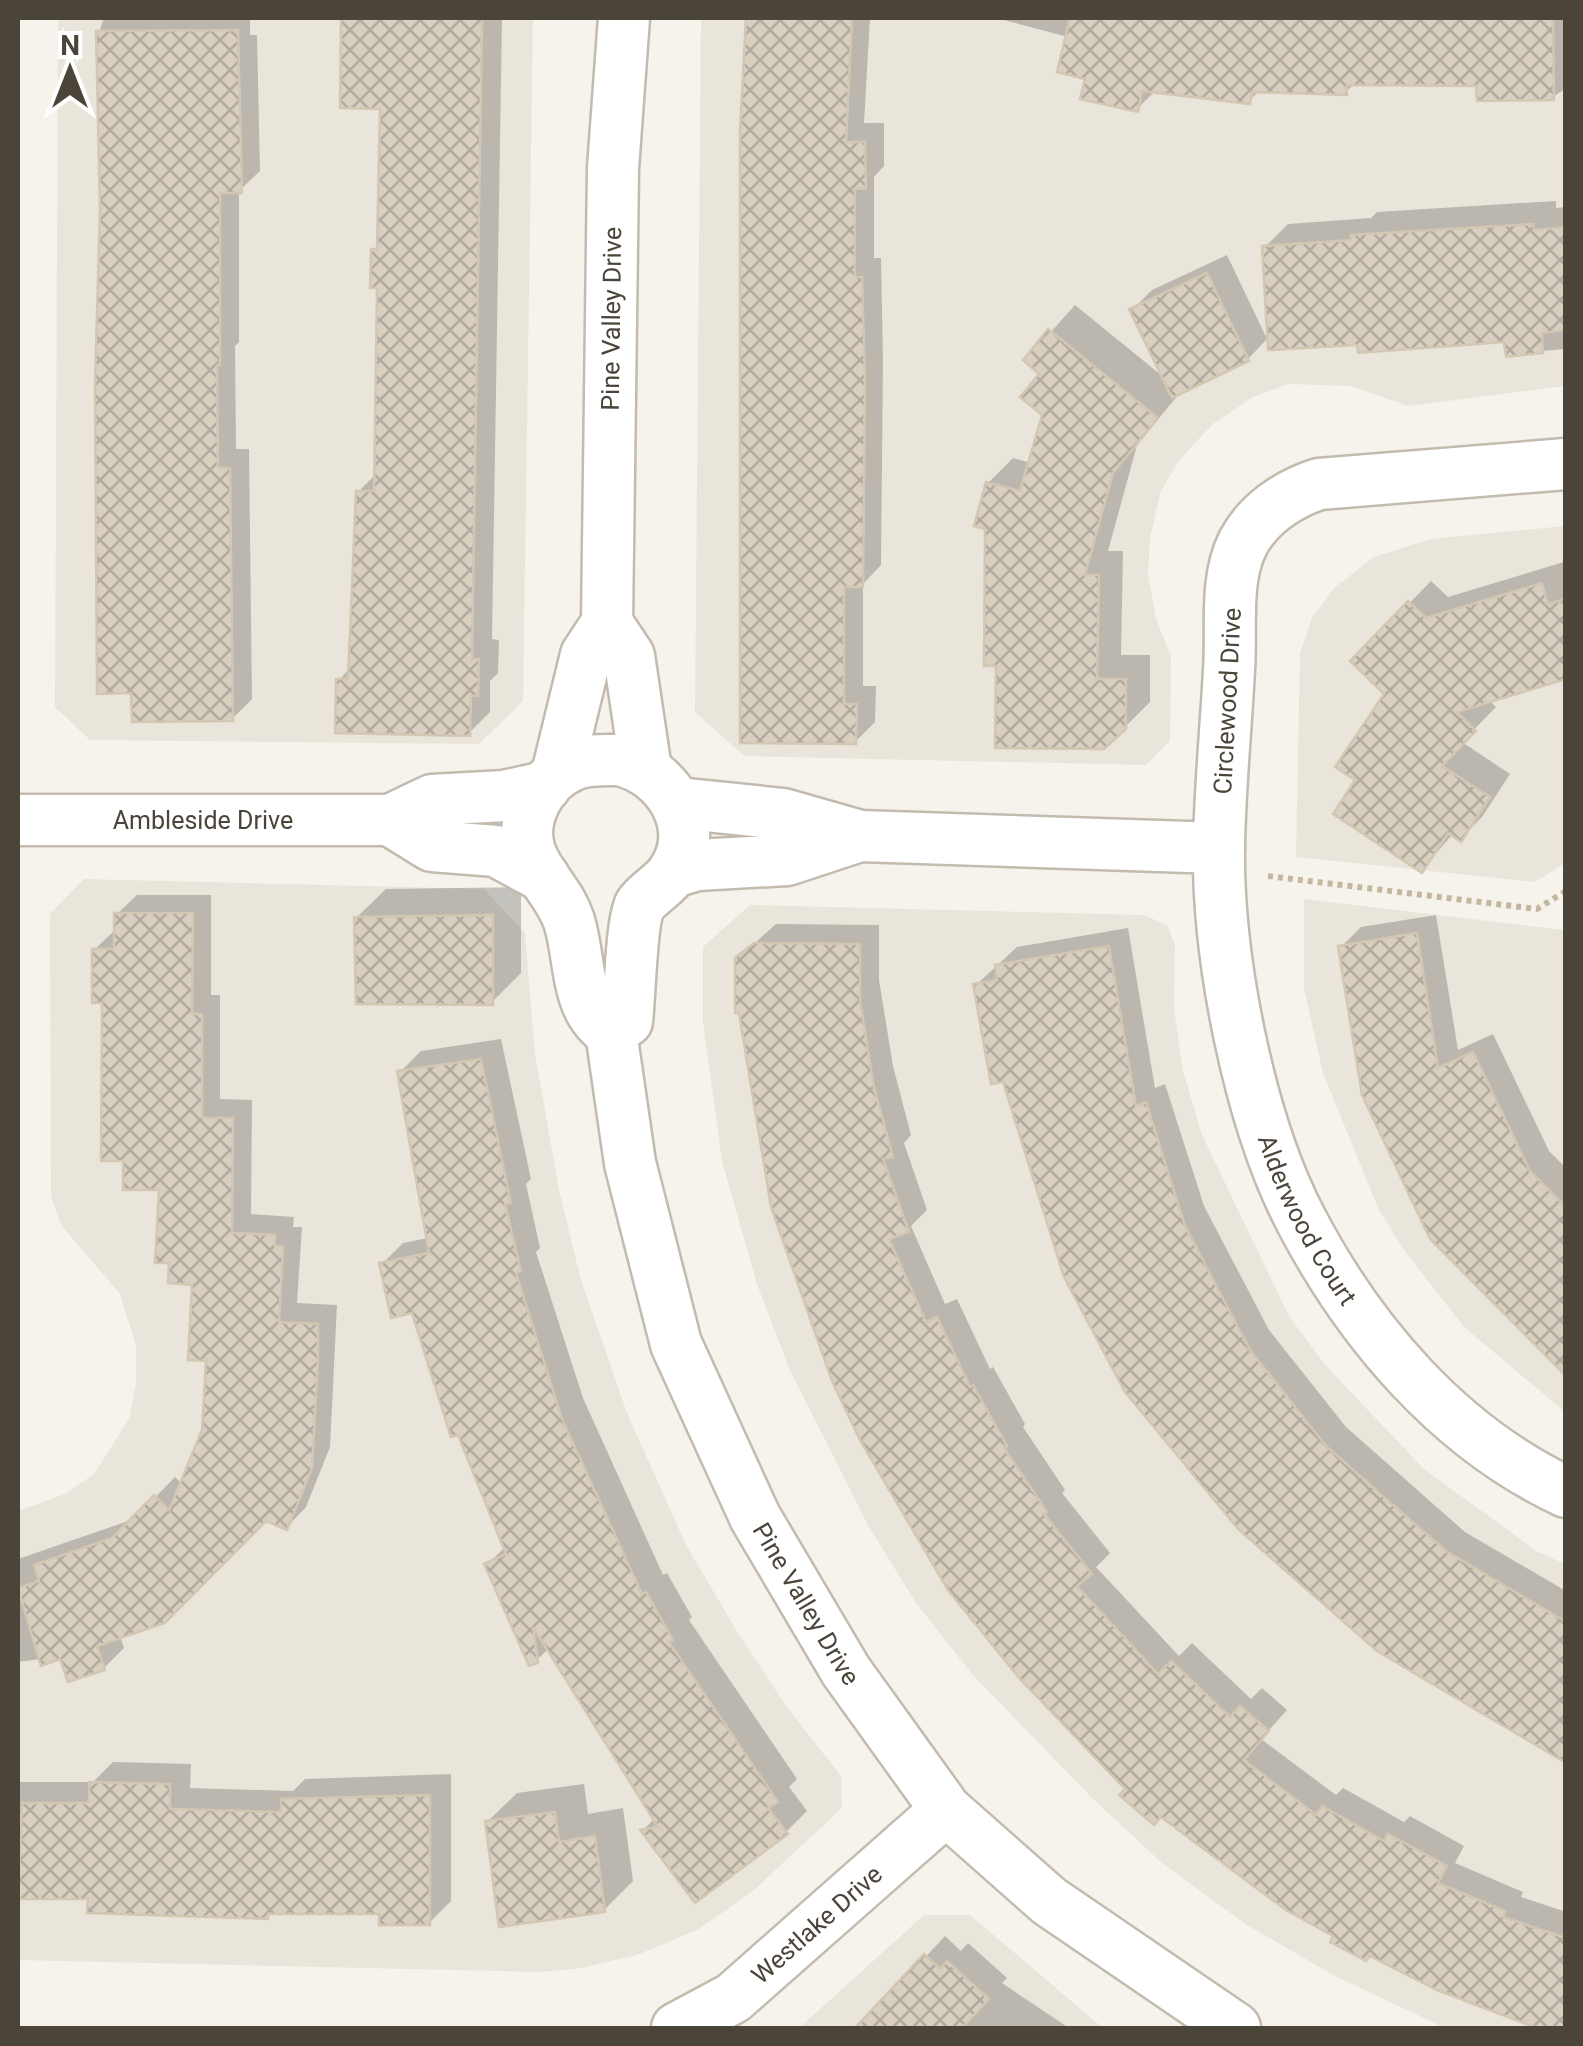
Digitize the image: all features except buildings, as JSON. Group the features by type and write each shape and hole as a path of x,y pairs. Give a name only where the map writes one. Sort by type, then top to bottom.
{"street":[{"name":"Pine Valley Drive","path":"611,1032 598,1024 588,1009 574,938 552,886 532,860 527,829 534,804 551,780 586,655 607,622 613,168 624,18"},
{"name":"Circlewood Drive","path":"1219,848 1232,583 1244,540 1265,514 1298,491 1319,484 1566,464"},
{"name":"Pine Valley Drive","path":"607,622 628,656 662,786 684,840 657,888 627,1021 611,1032"},
{"path":"551,780 594,760 619,760 662,786 860,836 1219,848"},
{"name":"Ambleside Drive","path":"18,820 390,820 432,800 504,796 551,780"},
{"path":"390,820 432,846 496,851 602,912 657,888 697,864 787,860 860,836"},
{"name":"Alderwood Court","path":"1219,848 1230,973 1250,1073 1273,1158 1300,1220 1352,1307 1409,1374 1464,1430 1524,1472 1566,1492"},
{"name":"Pine Valley Drive","path":"611,1032 630,1163 676,1344 766,1534 846,1671 946,1810 1048,1901 1235,2028"},
{"name":"Westlake Drive","path":"677,2028 733,1998 946,1810"}],"path":[{"path":"1262,876 1538,910 1566,891"}],"shaded area":[{"path":"58,18 533,18 523,701 479,744 90,740 55,707"},
{"path":"701,18 1565,18 1565,386 1408,406 1351,386 1289,384 1253,397 1213,424 1180,459 1161,491 1150,537 1148,575 1156,619 1171,656 1170,741 1146,765 744,756 695,712"},
{"path":"1565,526 1565,863 1535,882 1296,857 1300,653 1312,618 1335,587 1374,557 1431,539"},
{"path":"84,879 484,889 525,933 535,1054 559,1190 581,1280 627,1413 686,1545 786,1706 841,1776 842,1808 753,1891 697,1930 637,1955 576,1969 538,1972 18,1960 18,1511 65,1494 94,1474 129,1419 136,1384 136,1346 120,1294 61,1225 51,1196 50,914"},
{"path":"1304,899 1563,930 1565,1412 1464,1327 1404,1250 1378,1208 1323,1073 1304,988"},
{"path":"750,905 1144,915 1167,925 1175,945 1174,1008 1183,1071 1202,1135 1289,1316 1326,1366 1424,1469 1538,1552 1565,1564 1565,2028 1445,2028 1333,1975 1247,1925 1162,1863 1093,1799 972,1674 916,1603 869,1527 789,1368 757,1284 722,1161 703,1022 703,947"},
{"path":"924,1915 970,1915 1103,2028 799,2028"}]}
